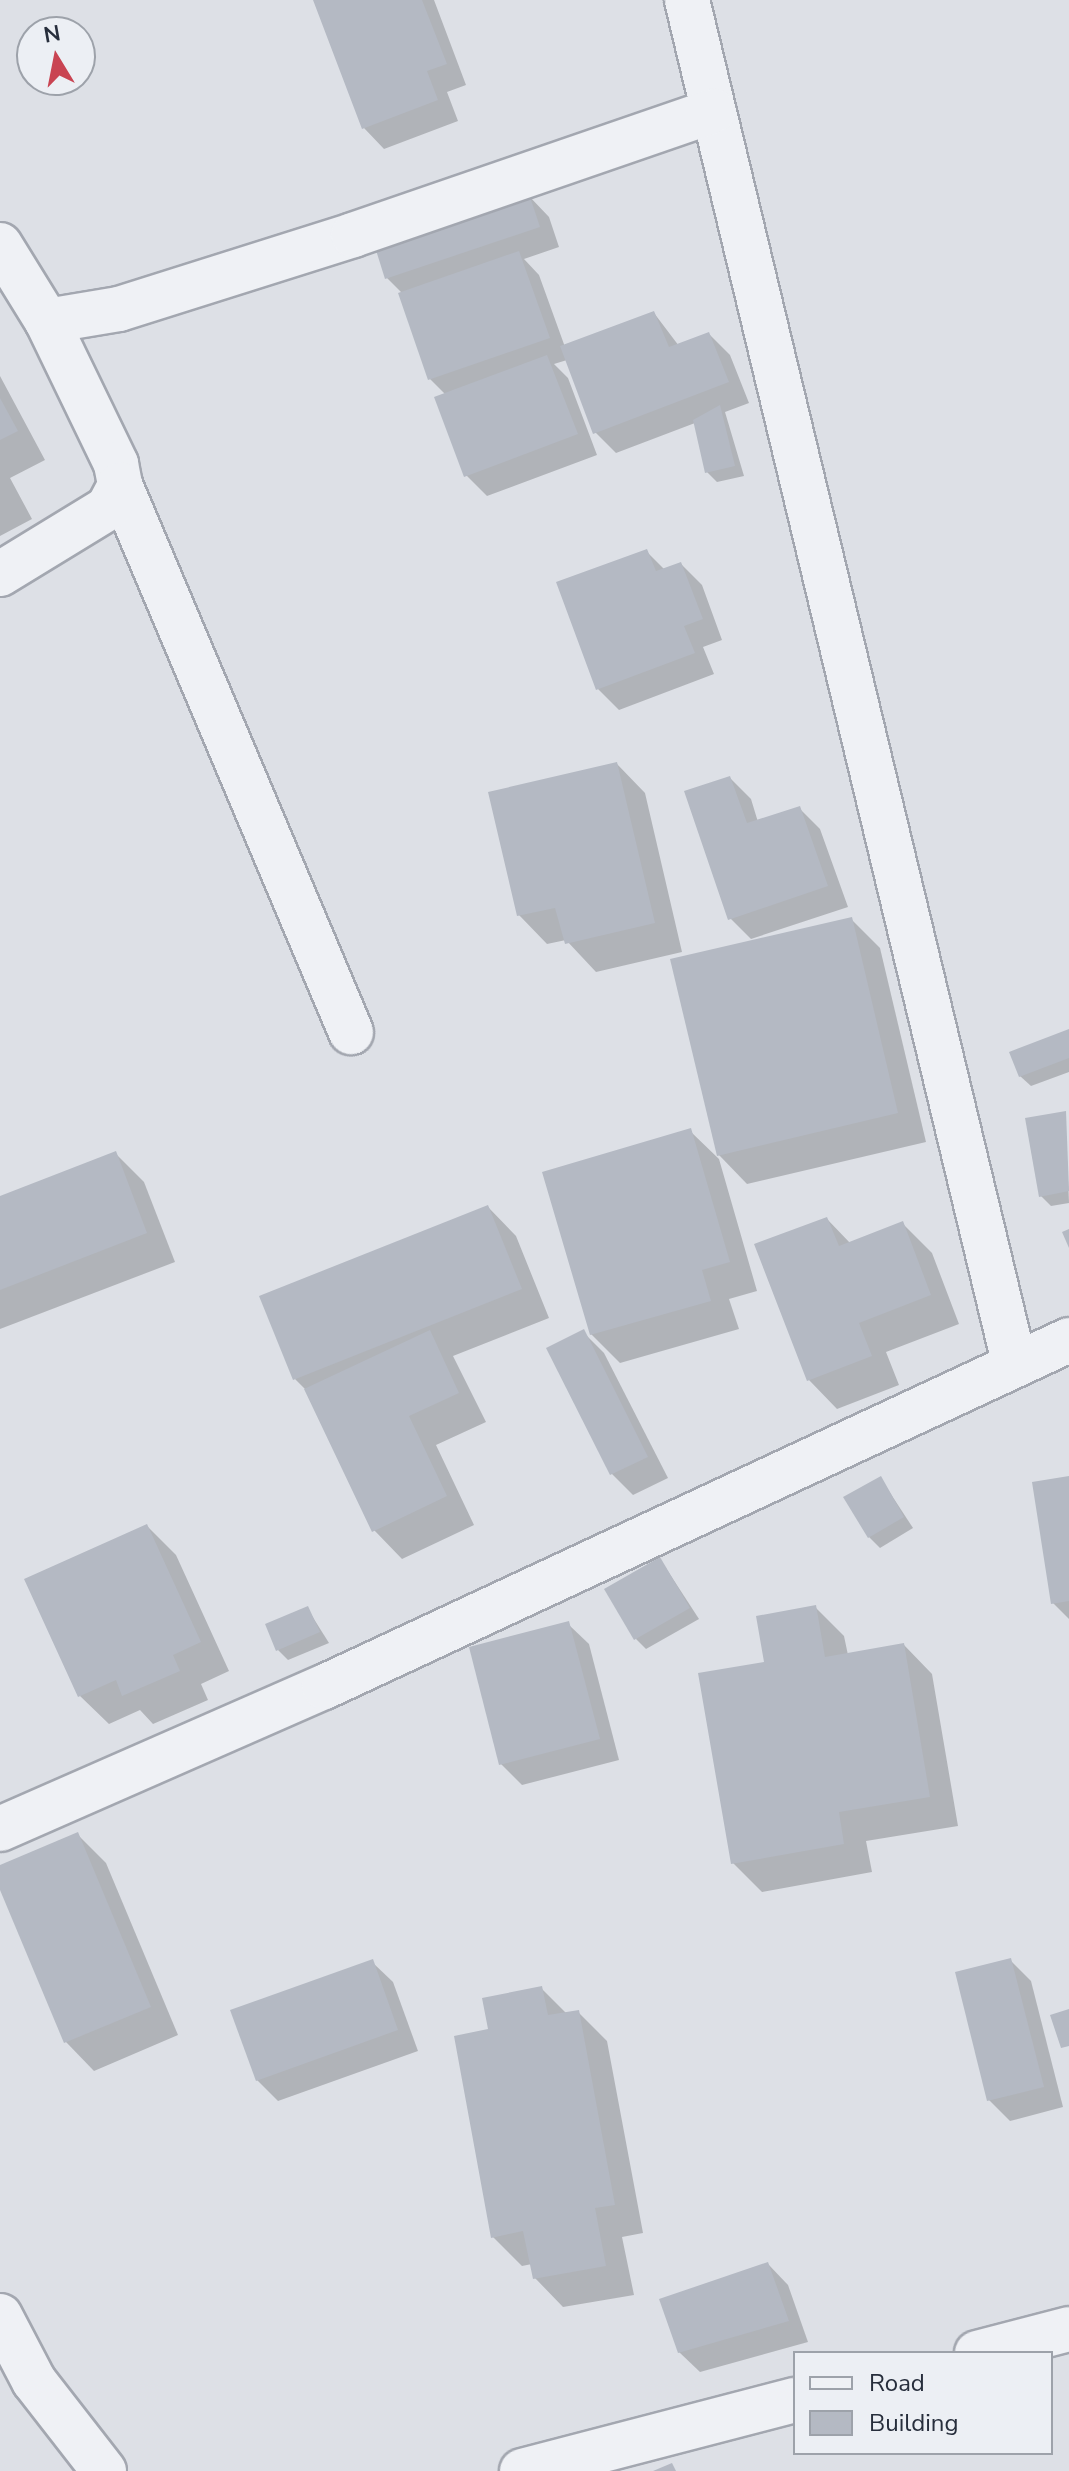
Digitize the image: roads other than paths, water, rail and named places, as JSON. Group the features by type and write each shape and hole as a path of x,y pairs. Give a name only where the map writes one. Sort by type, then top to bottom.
{"street":[{"path":"687,0 1014,1362"},
{"path":"47,321 119,309 324,244 713,111"},
{"path":"0,245 47,321 116,464 120,485 351,1032"},
{"path":"0,574 108,508 120,485"},
{"path":"0,1829 324,1687 1014,1362 1069,1340"},
{"path":"0,2316 34,2381 104,2471"},
{"path":"985,2351 1069,2329"},
{"path":"522,2471 793,2401"}]}
